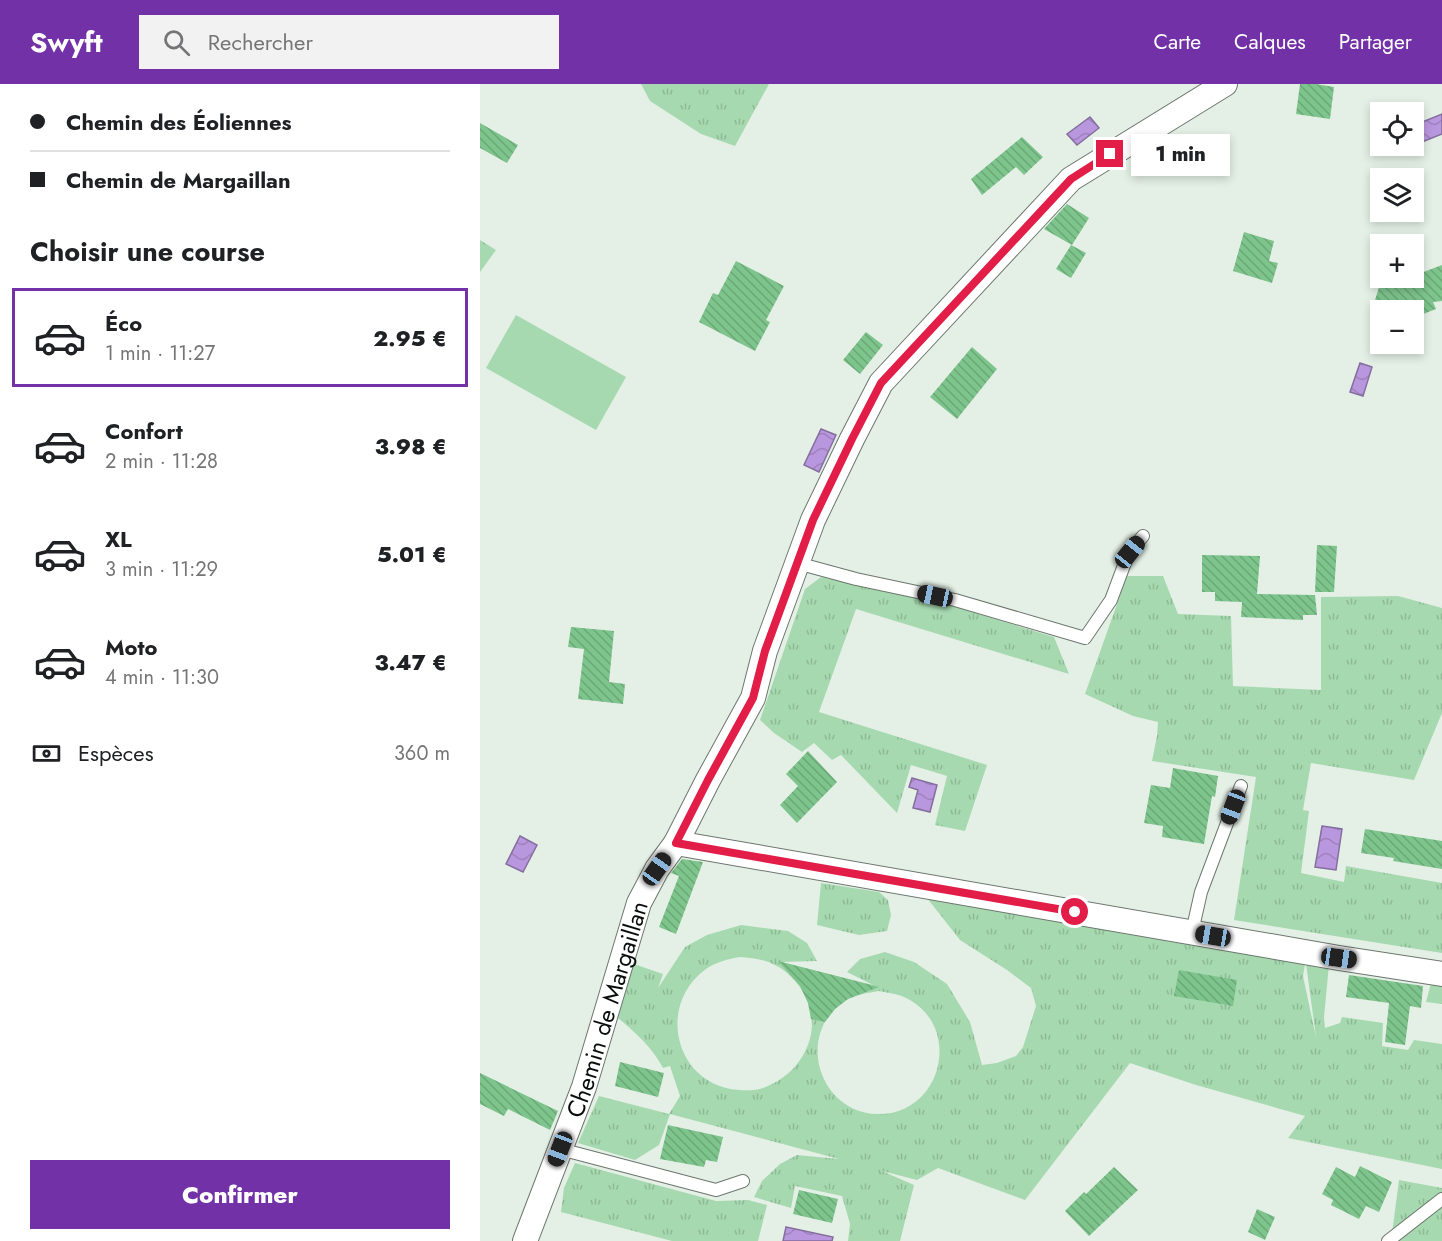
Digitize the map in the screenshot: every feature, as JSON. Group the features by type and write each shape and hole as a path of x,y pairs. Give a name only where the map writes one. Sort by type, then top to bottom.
{"street":[{"name":"Chemin de Margaillan","path":"525,1241 584,1087 639,903 657,869 676,843 753,698 765,651 813,520 881,383 1071,179 1225,84"},
{"path":"676,843 1442,974"}],"lane":[{"path":"797,563 856,579 955,600 1085,638 1111,600 1130,552 1143,536"},
{"path":"1192,932 1201,892 1241,786"},
{"path":"560,1149 716,1190 743,1181"},
{"path":"1388,1241 1442,1199"}],"green space":[{"path":"641,84 769,84 735,146 701,134 650,101"},
{"path":"480,240 496,250 480,272"},
{"path":"516,315 626,377 596,430 486,368"},
{"path":"1127,576 1163,576 1178,614 1231,616 1233,686 1321,690 1321,597 1398,596 1442,608 1442,713 1414,780 1311,763 1303,810 1309,811 1301,873 1344,882 1346,866 1442,883 1442,953 1234,920 1256,777 1152,761 1158,722 1133,716 1085,694"},
{"path":"821,577 929,599 1054,637 1069,674 856,609 819,712 987,765 965,831 935,825 947,776 911,765 897,813 841,755 832,760 814,743 802,752 774,733 760,720 805,589"},
{"path":"821,883 879,892 888,900 891,915 887,931 859,935 817,925"},
{"path":"927,898 1151,935 1151,938 1329,965 1325,1028 1340,1023 1342,1017 1383,1023 1382,1046 1408,1050 1414,1040 1442,1044 1442,1169 1288,1138 1305,1116 1196,1085 1130,1063 1025,1200 938,1168 917,1180 882,1171 914,1185 900,1241 848,1241 850,1224 842,1196 795,1186 791,1208 754,1197 762,1181 780,1164 797,1155 839,1159 670,1114 659,1145 635,1160 578,1143 599,1096 669,1114 680,1096 670,1066 663,1068 649,1047 618,1018 631,963 663,974 658,988 685,947 707,935 741,925 788,931 807,943 817,961 781,962 873,985 847,972 860,959 885,952 914,962 947,984 970,1022 982,1065 997,1063 1016,1056 1023,1047 1036,1006 1031,988 960,940","holes":["744,957 775,965 793,979 810,1008 812,1031 799,1062 789,1073 767,1087 739,1090 717,1085 700,1075 687,1060 680,1042 677,1022 681,1003 690,985 706,969 722,961","1306,964 1316,1037 1303,976","879,991 906,998 926,1014 936,1031 940,1050 937,1069 929,1087 917,1101 899,1111 878,1114 857,1110 840,1100 827,1085 820,1068 818,1049 821,1030 831,1013 848,999"]},
{"path":"1431,983 1442,985 1442,1004 1426,1002"},
{"path":"575,1163 716,1201 748,1200 767,1205 758,1241 672,1241 561,1212 564,1188"},
{"path":"1399,1180 1442,1188 1442,1241 1391,1241"}],"water":[{"path":"1442,114 1442,134 1424,141 1424,121"},
{"path":"1090,117 1099,128 1077,145 1067,134"},
{"path":"1360,363 1372,367 1363,396 1350,392"},
{"path":"821,429 836,435 819,472 804,465"},
{"path":"912,778 937,785 930,812 913,808 918,790 909,787"},
{"path":"1322,826 1342,829 1336,870 1315,867"},
{"path":"520,836 537,845 523,872 506,864"},
{"path":"786,1227 833,1237 832,1241 783,1241"}],"building":[{"path":"1300,84 1334,87 1330,119 1296,114"},
{"path":"480,123 518,145 507,163 480,148"},
{"path":"1022,137 1043,157 1024,175 1016,167 982,195 971,179"},
{"path":"1067,204 1089,218 1072,245 1044,229"},
{"path":"1244,232 1274,241 1269,261 1278,263 1272,283 1233,271"},
{"path":"1071,245 1086,253 1071,278 1056,269"},
{"path":"736,261 784,286 766,320 770,322 755,351 699,322 713,293 718,295"},
{"path":"1442,265 1442,301 1433,302 1436,309 1424,314 1424,300 1375,300 1379,288 1424,288 1424,272"},
{"path":"866,332 883,345 860,374 843,360"},
{"path":"972,347 997,369 957,419 930,397"},
{"path":"1317,545 1337,546 1334,592 1315,592"},
{"path":"1202,555 1260,556 1257,594 1315,595 1317,615 1303,615 1303,620 1241,617 1242,602 1215,601 1215,592 1202,592"},
{"path":"571,627 614,631 609,682 625,684 623,704 578,699 584,649 568,647"},
{"path":"808,751 837,782 797,823 780,805 798,786 786,774"},
{"path":"1173,768 1218,776 1215,797 1212,796 1204,844 1162,837 1163,826 1144,823 1151,785 1170,788"},
{"path":"1365,829 1442,841 1442,869 1361,853"},
{"path":"682,859 703,862 676,934 659,927 679,876 671,873"},
{"path":"778,961 879,987 848,999 835,1009 825,1022 811,1019 808,1003 800,986"},
{"path":"1179,970 1237,980 1233,1006 1174,996"},
{"path":"1349,975 1423,986 1421,1008 1410,1006 1405,1045 1385,1042 1389,1003 1346,997"},
{"path":"620,1062 664,1073 658,1097 615,1086"},
{"path":"480,1073 558,1111 550,1130 508,1109 504,1116 480,1104"},
{"path":"668,1125 723,1137 717,1162 706,1160 704,1167 660,1159"},
{"path":"1360,1166 1392,1182 1379,1212 1366,1206 1359,1219 1331,1205 1333,1200 1322,1194 1336,1167 1355,1177"},
{"path":"1114,1167 1138,1190 1089,1236 1065,1211"},
{"path":"799,1190 838,1199 832,1223 793,1214"},
{"path":"1257,1209 1275,1217 1265,1240 1248,1232"}],"route":[{"path":"1075,912 676,843 753,698 765,651 813,520 881,383 1071,179 1110,154"}]}
